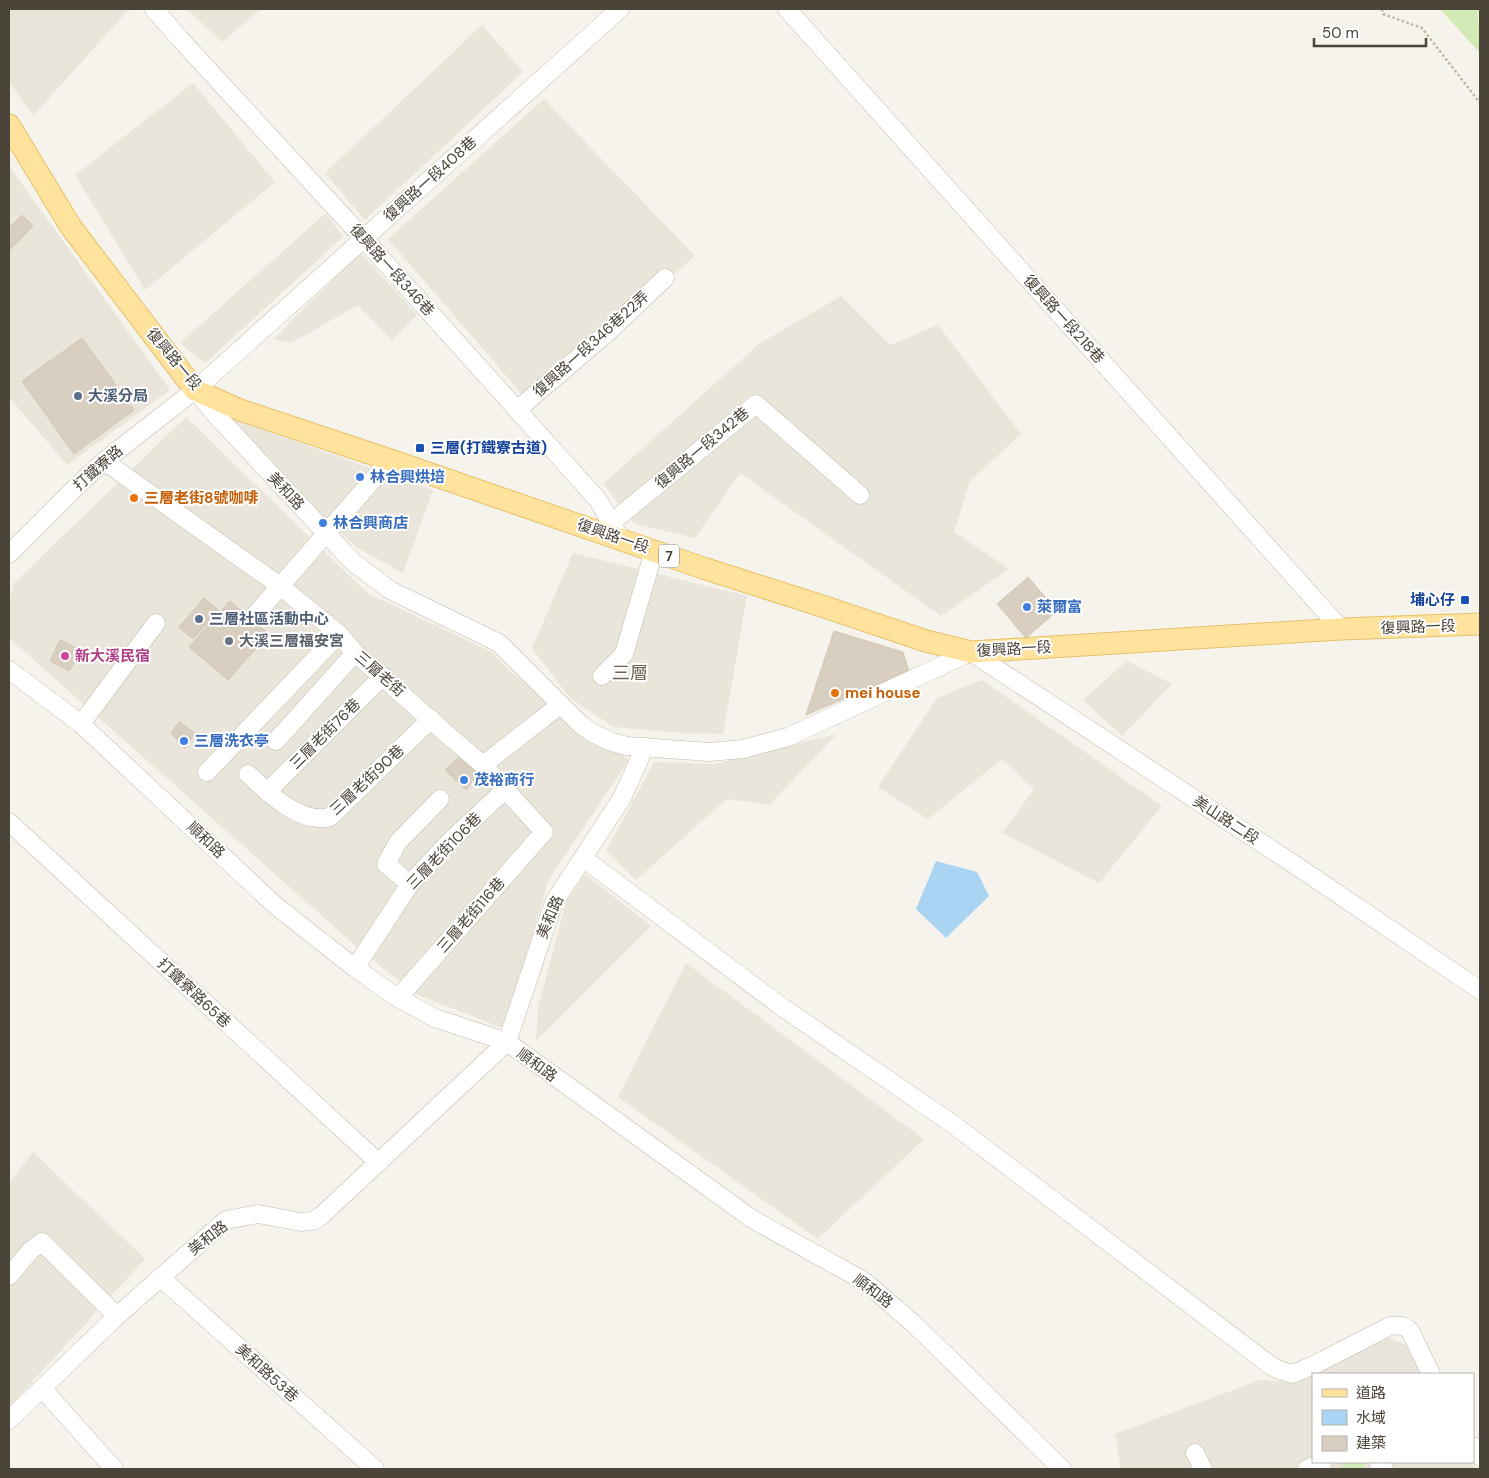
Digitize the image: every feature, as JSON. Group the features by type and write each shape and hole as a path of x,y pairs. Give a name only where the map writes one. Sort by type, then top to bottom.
{"main road":[{"name":"復興路一段","path":"9,125 24,154 71,227 195,390 240,410 390,460 616,531 654,551 703,568 926,642 971,652 1341,629 1480,624"}],"street":[{"name":"復興路一段346巷","path":"154,9 598,500 616,531"},
{"name":"復興路一段408巷","path":"195,390 620,9"},
{"name":"復興路一段218巷","path":"787,9 1341,629"},
{"name":"復興路一段346巷22弄","path":"517,410 607,333 665,278"},
{"name":"打鐵寮路","path":"9,554 74,488 104,461 195,390"},
{"name":"美和路","path":"9,1420 117,1316 226,1220 258,1214 301,1222 313,1221 321,1216 507,1042 554,902 622,798 645,747 627,746 593,734 560,705 499,643 390,590 352,562 195,390"},
{"name":"復興路一段342巷","path":"616,531 756,404 860,495"},
{"path":"256,614 390,460"},
{"name":"三層老街","path":"104,461 280,586 339,634 355,653 483,765 544,832"},
{"path":"602,676 624,654 654,551"},
{"path":"81,724 156,623"},
{"path":"207,772 339,634"},
{"path":"645,747 709,752 743,749 788,737 971,652"},
{"name":"美山路二段","path":"971,652 1295,865 1480,990"},
{"path":"276,741 355,653"},
{"name":"順和路","path":"9,670 81,724 276,906 355,968 398,998 435,1018 507,1042 752,1219 864,1281 915,1325 1062,1469"},
{"name":"三層老街76巷","path":"267,792 382,676"},
{"path":"483,765 560,705"},
{"name":"三層老街90巷","path":"248,774 267,792 304,815 322,819 330,817 431,720"},
{"name":"三層老街106巷","path":"355,968 410,884 449,842 506,789"},
{"path":"410,884 386,864 398,842 440,799"},
{"name":"打鐵寮路65巷","path":"9,822 379,1163"},
{"name":"三層老街116巷","path":"398,998 544,832"},
{"path":"583,858 782,1008 954,1125 1270,1365 1292,1374 1314,1365 1390,1326 1398,1325 1407,1327 1410,1331 1431,1373"},
{"path":"9,1276 31,1250 42,1242 117,1316"},
{"name":"美和路53巷","path":"160,1277 375,1469"},
{"path":"42,1388 114,1469"},
{"path":"1195,1454 1203,1469"},
{"path":"1307,1469 1321,1463"}],"path":[{"path":"1382,9 1383,14 1422,28 1480,103"}],"shaded area":[{"path":"9,9 129,9 33,116 9,81"},
{"path":"187,9 261,9 222,42"},
{"path":"482,25 523,72 365,220 325,173"},
{"path":"193,83 275,182 145,290 75,175"},
{"path":"544,99 695,256 527,400 388,239"},
{"path":"9,166 170,390 67,465 9,397"},
{"path":"326,213 343,237 205,363 180,343"},
{"path":"360,252 417,315 392,340 358,305 291,343 274,339"},
{"path":"841,296 890,345 938,325 1021,434 970,481 954,532 1009,569 941,616 740,473 695,538 635,524 603,484 759,344"},
{"path":"186,417 367,593 492,652 510,671 629,760 549,879 505,1029 416,994 365,954 9,638 9,604 14,583"},
{"path":"231,419 433,490 403,573 356,547 301,497"},
{"path":"573,553 747,596 723,734 682,733 614,727 570,698 532,648"},
{"path":"1127,661 1172,684 1122,736 1083,700"},
{"path":"982,680 1162,806 1099,883 1002,833 1034,789 1002,759 928,819 878,787 937,698"},
{"path":"837,734 769,805 727,799 636,880 606,851 654,762 715,764"},
{"path":"585,874 651,926 536,1041 538,1008 566,902"},
{"path":"686,963 924,1139 818,1239 618,1097"},
{"path":"33,1152 145,1259 9,1407 9,1183"},
{"path":"1386,1337 1406,1345 1422,1373 1313,1373"},
{"path":"1312,1374 1312,1463 1472,1463 1476,1469 1121,1469 1115,1434 1260,1380 1295,1382"}],"green space":[{"path":"1440,9 1478,9 1480,53"},
{"path":"1346,1463 1362,1463 1368,1469 1337,1469"}],"water":[{"path":"936,861 977,872 989,896 946,938 916,909"}],"building":[{"path":"22,215 33,226 9,251 9,228"},
{"name":"大溪分局","path":"82,338 134,410 74,454 22,381"},
{"name":"萊爾富","path":"1028,577 1057,611 1026,638 997,604"},
{"name":"三層社區活動中心","path":"204,598 219,611 193,639 179,627"},
{"name":"大溪三層福安宮","path":"230,601 269,634 228,680 189,647"},
{"name":"mei house","path":"834,631 903,652 909,671 806,715"},
{"name":"新大溪民宿","path":"60,640 82,651 69,671 50,661"},
{"name":"三層洗衣亭","path":"179,722 195,733 185,749 171,733"},
{"name":"茂裕商行","path":"462,754 480,769 466,790 445,770"}],"place":[{"name":"大溪分局","path":"78,396"},
{"name":"三層(打鐵寮古道)","path":"420,448"},
{"name":"林合興烘培","path":"360,477"},
{"name":"三層老街8號咖啡","path":"134,498"},
{"name":"林合興商店","path":"323,523"},
{"name":"埔心仔","path":"1465,600"},
{"name":"萊爾富","path":"1027,607"},
{"name":"三層社區活動中心","path":"199,619"},
{"name":"大溪三層福安宮","path":"229,641"},
{"name":"新大溪民宿","path":"65,656"},
{"name":"mei house","path":"835,693"},
{"name":"三層洗衣亭","path":"184,741"},
{"name":"茂裕商行","path":"464,780"}],"district":[{"name":"三層","path":"630,673"}]}
